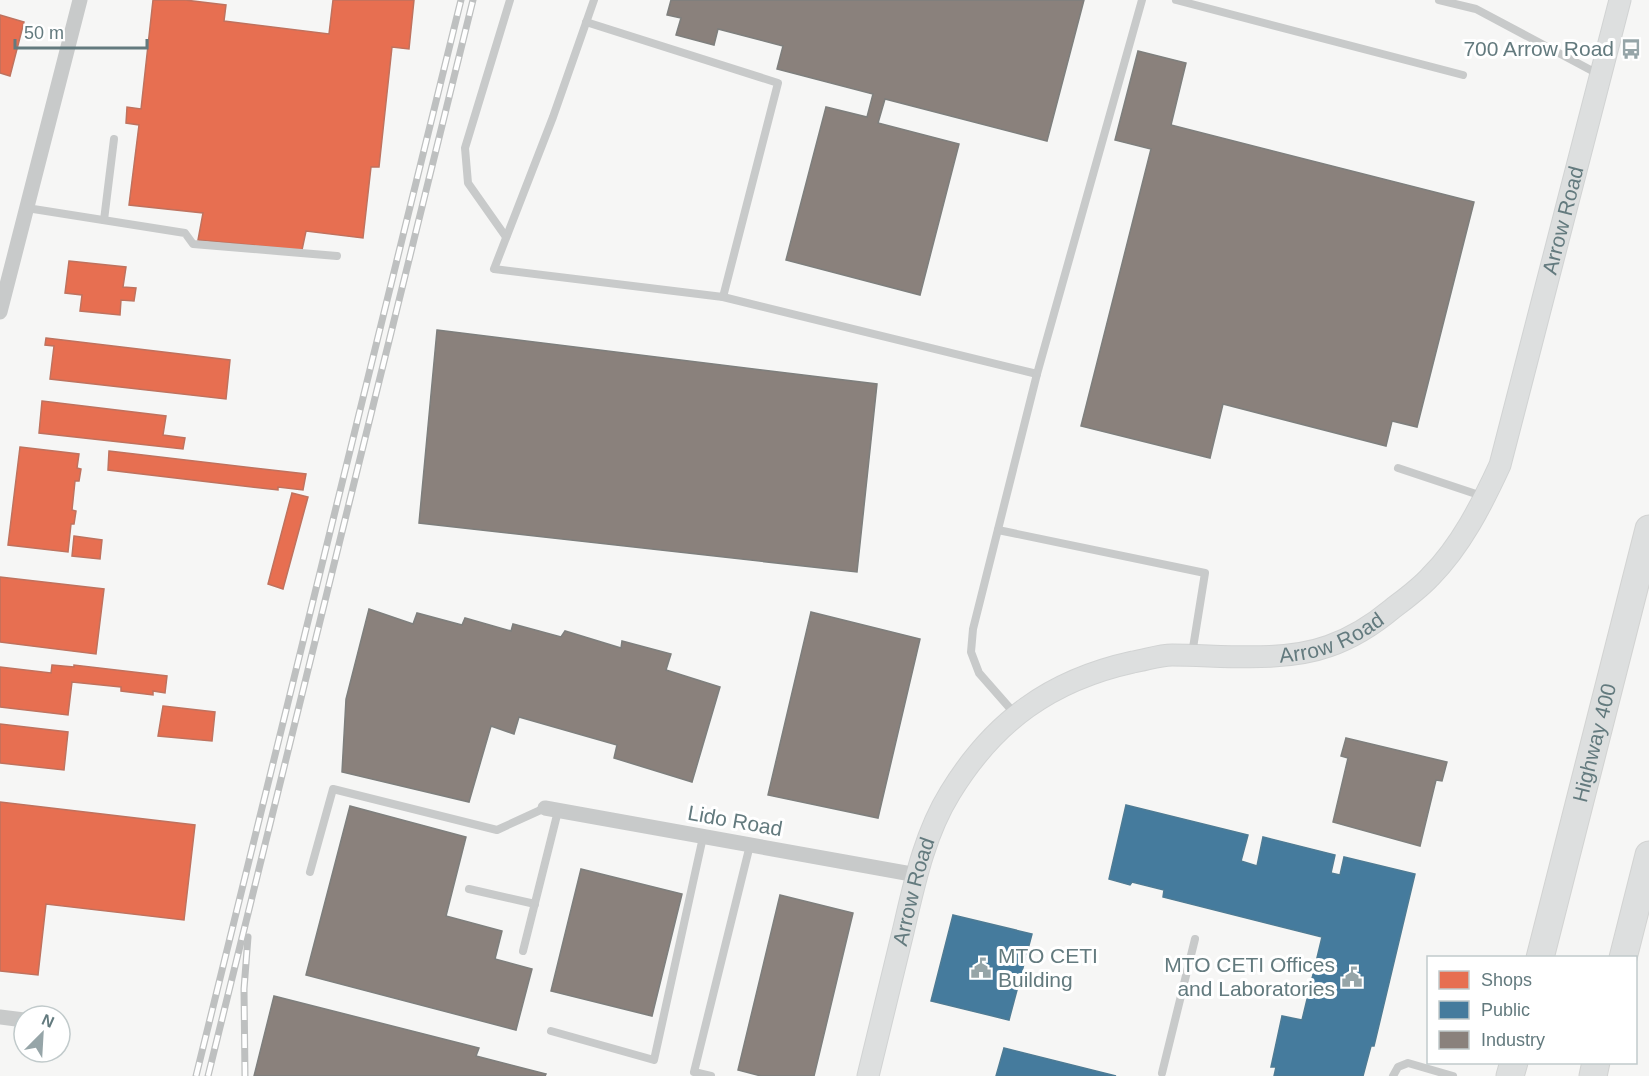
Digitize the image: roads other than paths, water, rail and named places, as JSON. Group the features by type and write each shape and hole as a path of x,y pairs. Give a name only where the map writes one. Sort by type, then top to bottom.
{"highway":[{"name":"Highway 400","path":"1540,956 1649,529"},
{"path":"1623,956 1649,855"}],"street":[{"path":"0,312 80,0"},
{"name":"Arrow Road","path":"868,1076 926,844 949,794 974,760 1015,714 1082,676 1116,666 1168,655 1296,654 1329,646 1374,624 1430,577 1460,539 1486,497 1500,465 1620,0"},
{"name":"Lido Road","path":"551,810 917,875"}],"lane":[{"path":"506,237 468,183 465,148 510,0"},
{"path":"594,0 553,117 494,269 723,297 1037,374"},
{"path":"1015,714 979,673 971,652 973,629 1037,374 1142,0"},
{"path":"1176,0 1463,75"},
{"path":"1439,0 1476,9 1601,76"},
{"path":"586,22 778,83 723,297"},
{"path":"104,220 114,139"},
{"path":"27,208 185,233 193,244 337,256"},
{"path":"1398,468 1486,497"},
{"path":"998,530 1205,573 1192,655"},
{"path":"310,872 333,789 497,830 551,810 535,904 523,951"},
{"path":"551,1031 654,1060 703,837"},
{"path":"711,1076 694,1072 750,845"},
{"path":"469,888 535,904"},
{"path":"1162,1073 1195,939"},
{"path":"1393,1076 1398,1067 1408,1063 1453,1076"}],"railway":[{"path":"196,1076 461,0"},
{"path":"208,1076 473,0"},
{"path":"245,1076 244,989 248,937"}],"place":[{"name":"700 Arrow Road","path":"1631,49"},
{"name":"MTO CETI Building","path":"981,968"},
{"name":"MTO CETI Offices and Laboratories","path":"1352,977"}]}
